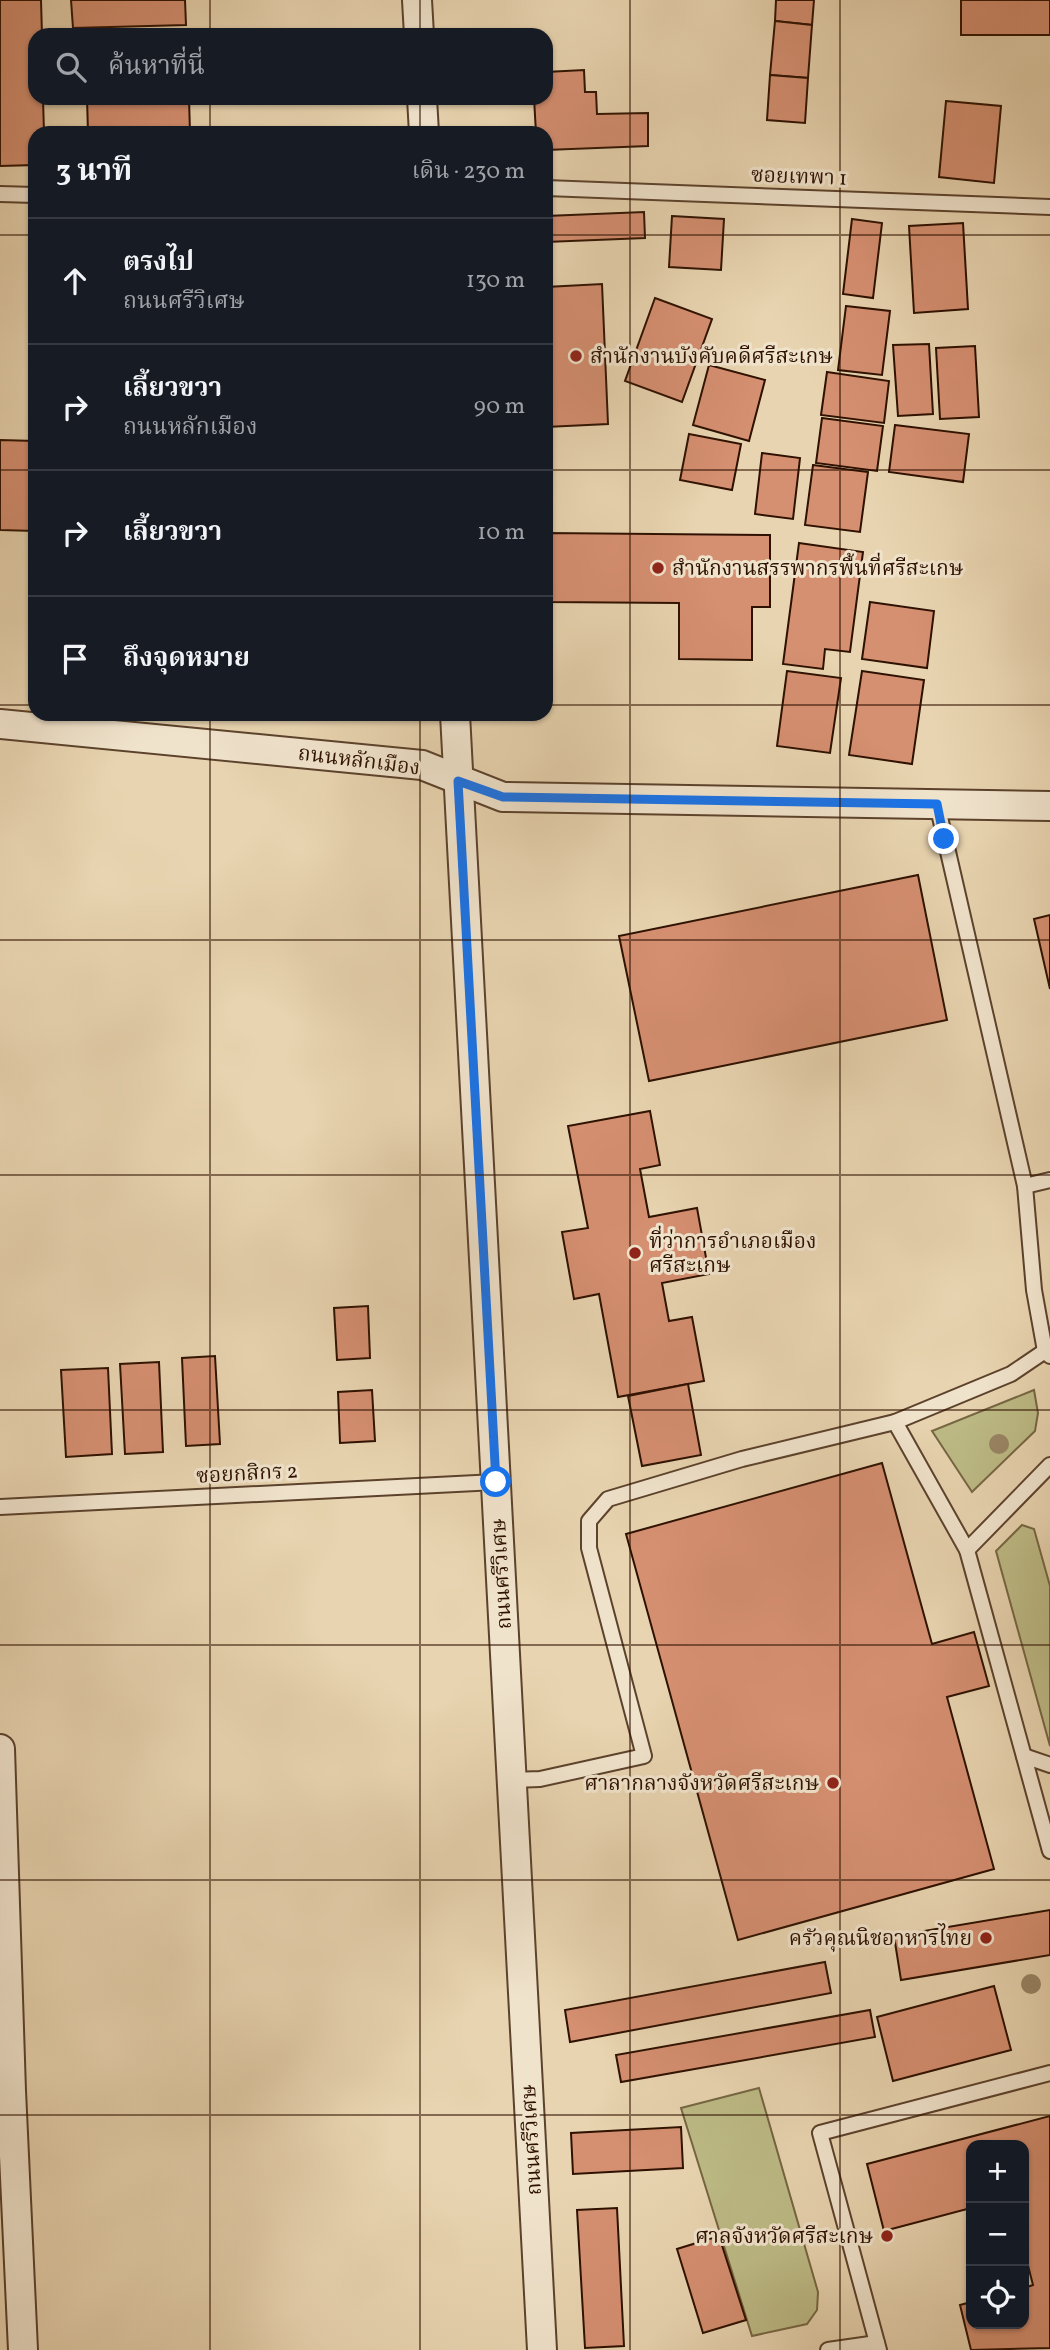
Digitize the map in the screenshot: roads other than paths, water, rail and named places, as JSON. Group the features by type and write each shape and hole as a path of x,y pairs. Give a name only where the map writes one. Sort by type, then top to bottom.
{"street":[{"path":"417,0 419,28"},
{"path":"422,105 424,126"},
{"name":"ถนนศรีวิเศษ","path":"455,721 542,2350"},
{"name":"ถนนหลักเมือง","path":"0,724 422,765 503,797 1050,806"},
{"path":"0,1749 23,2350"}],"lane":[{"name":"ซอยเทพา 1","path":"553,188 1050,207"},
{"path":"0,194 28,195"},
{"path":"512,1780 540,1779 644,1756 589,1548 589,1521 608,1499 742,1459 895,1422 1011,1374 1047,1354 1034,1290 1026,1185 937,804"},
{"path":"1026,1185 1050,1180"},
{"path":"895,1422 967,1550 1050,1851"},
{"path":"967,1550 1050,1465"},
{"name":"ซอยกสิกร 2","path":"0,1507 496,1482"},
{"path":"1024,1756 1050,1765"},
{"path":"828,2350 878,2347 820,2133 1050,2073"}],"place":[{"name":"สำนักงานบังคับคดีศรีสะเกษ","path":"576,356"},
{"name":"สำนักงานสรรพากรพื้นที่ศรีสะเกษ","path":"658,568"},
{"name":"ที่ว่าการอำเภอเมือง ศรีสะเกษ","path":"635,1253"},
{"name":"ศาลากลางจังหวัดศรีสะเกษ","path":"833,1783"},
{"name":"ครัวคุณนิชอาหารไทย","path":"986,1938"},
{"name":"ศาลจังหวัดศรีสะเกษ","path":"887,2236"}]}
